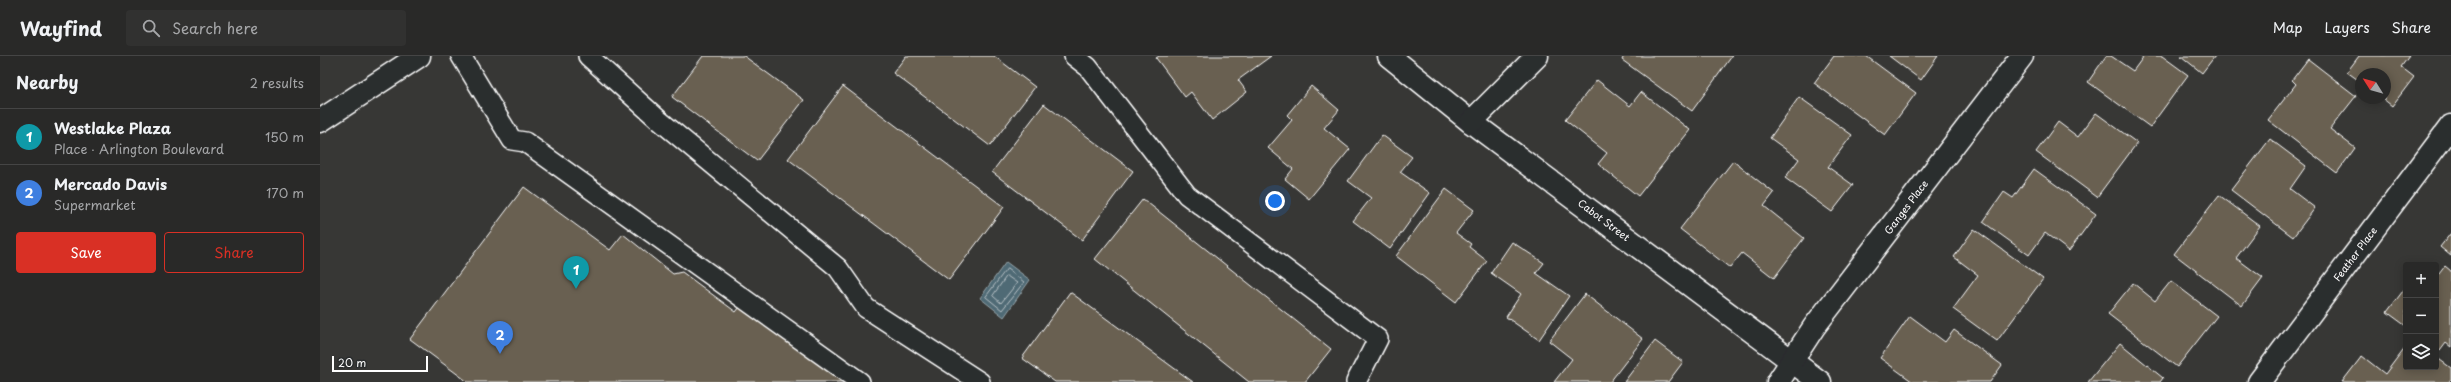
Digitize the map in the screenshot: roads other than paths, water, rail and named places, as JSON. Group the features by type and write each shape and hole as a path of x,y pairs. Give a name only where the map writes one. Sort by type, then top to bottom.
{"street":[{"path":"320,121 419,56"},
{"name":"Cabot Street","path":"1388,56 1471,122 1820,382"},
{"path":"1471,122 1537,56"},
{"name":"Ganges Place","path":"1778,382 1814,327 2022,56"},
{"name":"Feather Place","path":"2259,382 2451,126"}],"lane":[{"path":"461,56 512,140 525,142 860,382"},
{"path":"588,56 659,120 838,268 866,308 980,382"},
{"path":"1074,56 1088,67 1187,195 1378,339 1356,382"}],"water":[{"path":"1006,262 1030,280 1004,317 980,298"}],"place":[{"name":"Westlake Plaza","path":"576,289"},
{"name":"Mercado Davis","path":"500,354"}]}
